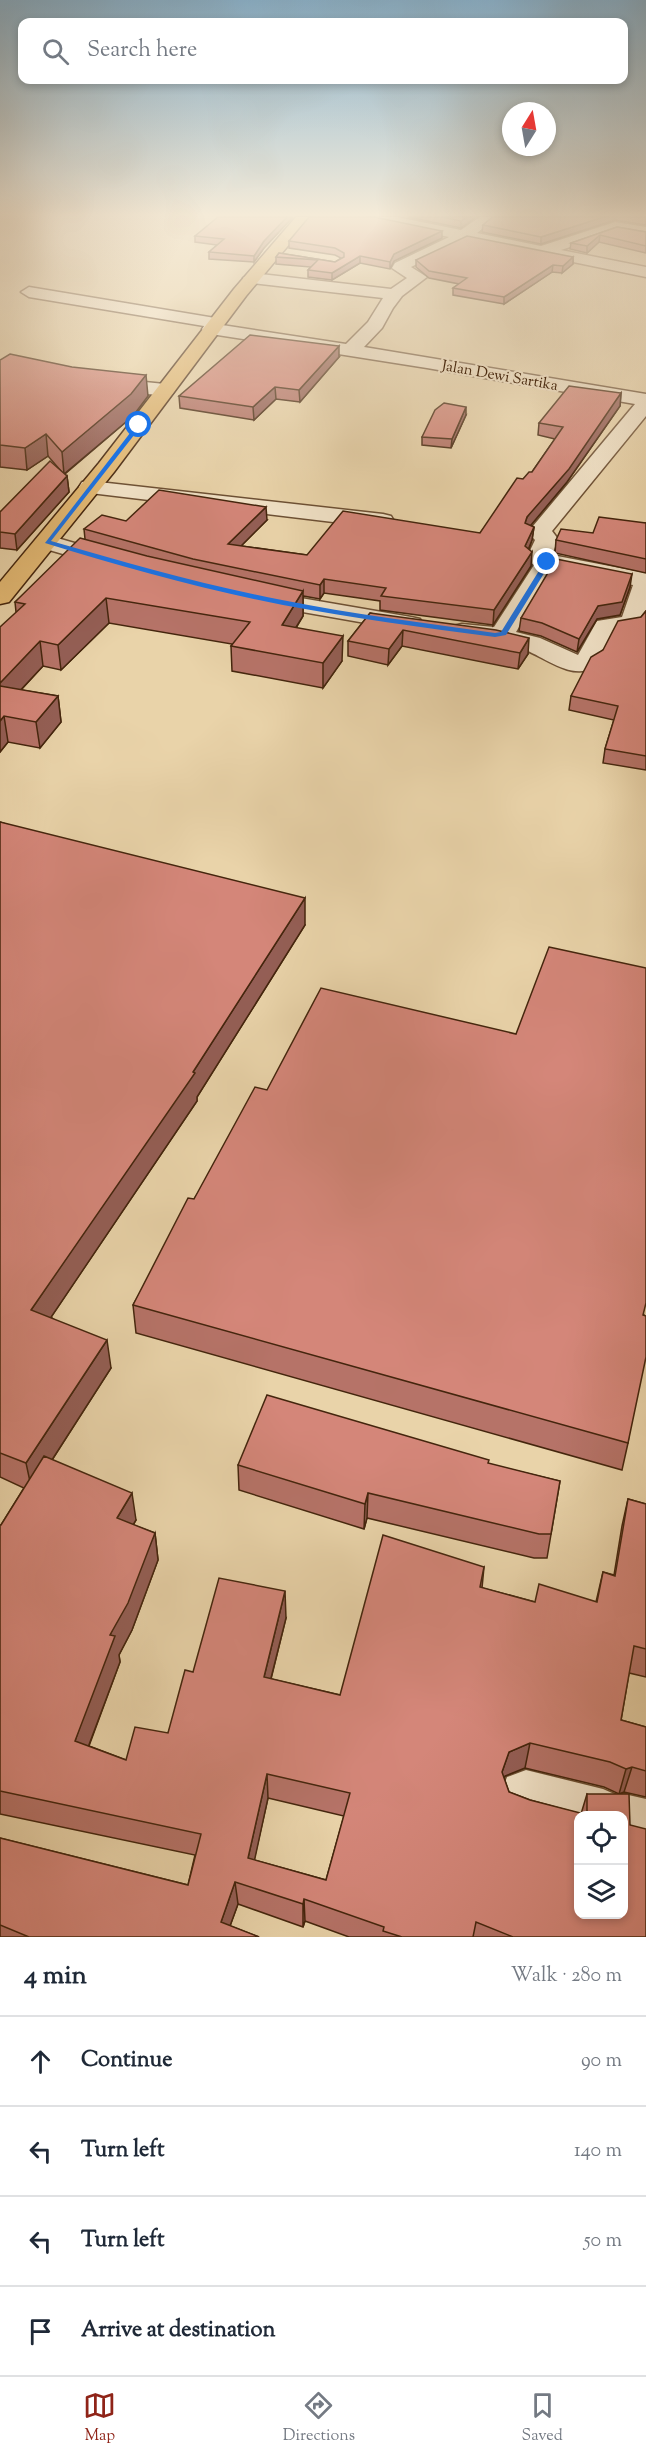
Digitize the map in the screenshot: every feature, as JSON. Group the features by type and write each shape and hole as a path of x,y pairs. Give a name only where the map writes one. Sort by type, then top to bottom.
{"main road":[{"path":"0,597 47,542 228,307"}],"street":[{"name":"Jalan Dewi Sartika","path":"112,307 646,402"},
{"path":"351,350 376,324 384,307"},
{"path":"82,381 165,390"},
{"path":"238,593 358,616 495,635 536,645 574,663 584,663 590,658 606,626 630,623 634,619 646,580 538,559 548,539 538,533 646,402"},
{"path":"90,487 403,523"},
{"path":"47,542 132,567"},
{"path":"495,635 503,633 547,562"},
{"path":"526,1796 587,1811"},
{"path":"628,1822 646,1826"}],"building":[{"path":"250,335 339,346 299,390 275,387 253,407 179,396"},
{"path":"10,354 72,367 146,375 131,394 62,452 46,434 25,448 0,445 0,360"},
{"path":"569,386 621,393 569,469 527,517 525,523 534,527 525,546 532,552 494,610 381,596 386,588 324,579 320,585 193,559 84,529 102,515 126,521 159,490 266,507 228,544 307,555 343,511 480,533 517,478 523,479 529,472 532,472 563,427 539,423"},
{"path":"444,403 466,407 452,439 422,437 435,410"},
{"path":"50,461 67,476 15,534 0,532 0,512"},
{"path":"599,517 646,523 646,559 556,540 561,529 593,533"},
{"path":"80,538 147,556 303,591 282,625 343,636 323,663 231,646 250,622 106,598 58,645 40,641 0,683 0,627 25,604 15,602"},
{"path":"556,559 632,574 622,602 598,606 579,639 542,623 521,618"},
{"path":"646,611 646,756 605,749 618,706 571,696 591,657 603,650 618,621 641,617"},
{"path":"370,613 496,630 529,638 520,653 403,630 389,649 348,641"},
{"path":"0,686 58,696 36,722 4,716 0,721"},
{"path":"0,822 305,898 193,1072 195,1073 31,1310 107,1340 26,1463 0,1453"},
{"path":"549,947 646,968 646,1303 643,1315 646,1316 646,1357 628,1443 133,1305 188,1198 194,1199 255,1087 267,1090 321,988 516,1034"},
{"path":"267,1395 489,1460 488,1463 560,1481 551,1534 539,1534 368,1493 365,1504 238,1465"},
{"path":"44,1456 132,1493 117,1518 155,1533 128,1603 110,1635 115,1636 75,1741 126,1760 135,1727 168,1733 185,1670 193,1672 219,1578 285,1591 264,1677 340,1695 383,1535 484,1567 480,1587 535,1602 539,1584 597,1602 603,1572 615,1576 628,1499 646,1504 646,1649 634,1646 621,1720 646,1727 646,1771 632,1767 626,1769 610,1762 530,1743 509,1752 502,1772 509,1792 574,1811 574,1919 628,1919 628,1811 587,1811 587,1794 629,1794 630,1825 646,1829 646,1937 513,1937 476,1922 473,1937 402,1937 383,1931 384,1927 304,1899 303,1904 235,1882 221,1922 259,1937 29,1937 0,1925 0,1838 188,1885 201,1834 0,1791 0,1525","holes":["267,1774 350,1793 326,1880 248,1858"]}],"route":[{"path":"139,425 47,542 154,573 281,602 358,616 495,635 503,633 547,562"}]}
